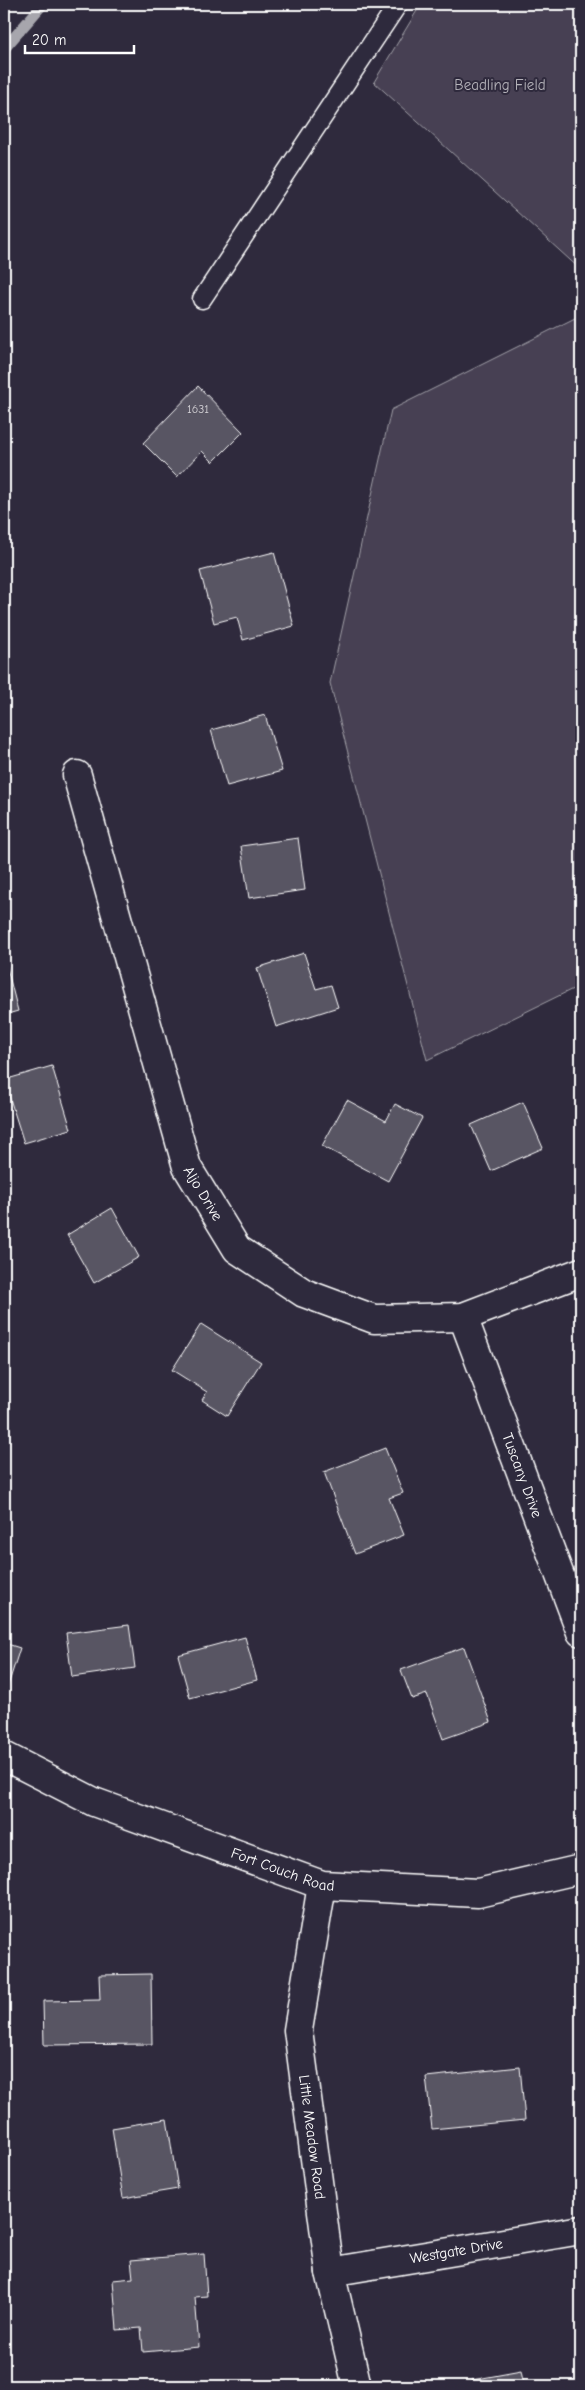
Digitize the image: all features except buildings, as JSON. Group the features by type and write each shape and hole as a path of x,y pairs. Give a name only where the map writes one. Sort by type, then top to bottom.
{"street":[{"name":"Aljo Drive","path":"77,776 187,1167 237,1249 304,1293 374,1319 463,1317 581,1272"},
{"name":"Tuscany Drive","path":"463,1317 581,1632"},
{"name":"Fort Couch Road","path":"4,1756 94,1802 322,1885 478,1893 581,1869"},
{"name":"Little Meadow Road","path":"322,1885 298,2030 330,2272 357,2386"},
{"name":"Westgate Drive","path":"330,2272 581,2230"}],"lane":[{"path":"202,299 398,4"}],"green space":[{"name":"Beadling Field","path":"421,4 581,4 581,270 374,82"},
{"path":"581,315 581,985 427,1060 330,683 391,410"}],"waterway":[{"path":"4,49 43,4"}]}
